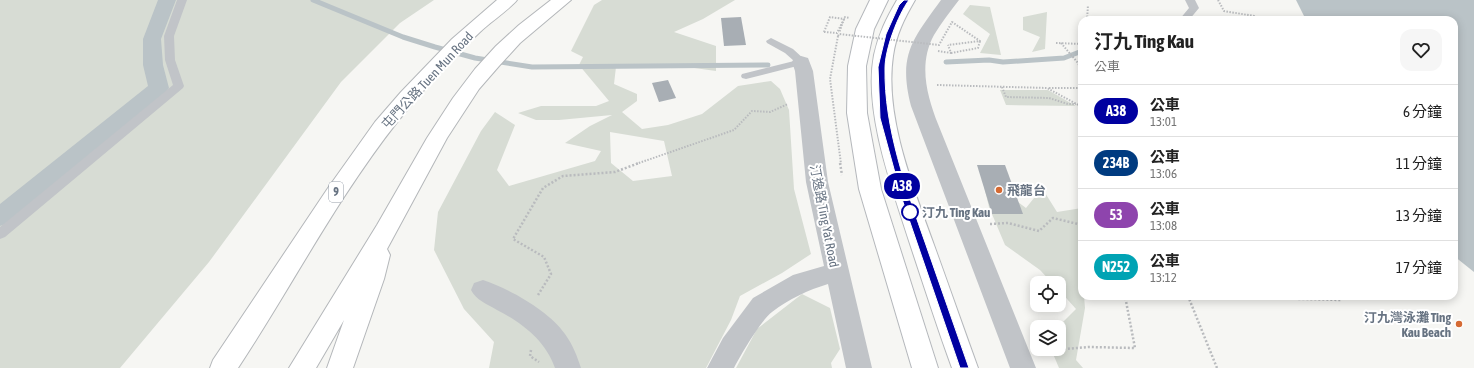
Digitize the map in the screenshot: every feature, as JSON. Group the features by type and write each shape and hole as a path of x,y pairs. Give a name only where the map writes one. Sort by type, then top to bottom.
{"main road":[{"name":"屯門公路 Tuen Mun Road","path":"223,368 250,330 330,201 376,136 403,102 468,34 508,0"},
{"path":"302,368 384,233 450,117 472,85 495,59 562,0"},
{"path":"879,0 865,29 857,66 857,113 870,189 925,368"},
{"path":"906,0 902,5 889,34 881,67 884,118 907,202 965,368"},
{"path":"340,368 372,279 384,233"}],"street":[{"path":"950,0 924,37 918,50 916,58 917,83 929,129 1023,368"},
{"name":"汀逸路 Ting Yat Road","path":"801,62 804,71 817,182 859,368"},
{"path":"720,368 732,346 762,305 802,282 837,272"},
{"path":"482,290 526,313 552,336 567,362 568,368"}],"lane":[{"path":"0,234 179,86 170,60 169,36 182,0"},
{"path":"1187,16 1194,8 1190,0"},
{"path":"771,41 789,50 801,62"},
{"path":"746,76 801,62"}],"path":[{"path":"1218,0 1224,11 1254,16"},
{"path":"1087,16 1088,5"},
{"path":"855,20 845,17 837,33 824,32 830,17 844,19 838,35 939,45 952,22 980,41"},
{"path":"948,45 980,41"},
{"path":"953,52 978,48 980,41"},
{"path":"1056,43 1078,44"},
{"path":"1062,44 1078,63"},
{"path":"917,83 1002,87 1078,88"},
{"path":"1002,87 1006,97 1049,98 1068,104 1077,104"},
{"path":"1047,88 1077,104"},
{"path":"542,364 530,356 537,296 551,274 544,257 513,239 542,188 563,176 615,172 631,165 657,158 734,130 752,111 770,112 787,105 791,97 805,89"},
{"path":"841,170 842,175"},
{"path":"988,224 1008,223 1039,231 1053,218 1078,224"},
{"path":"1066,349 1090,347 1135,348 1126,300"},
{"path":"1190,300 1217,368"}],"shaded area":[{"path":"0,0 434,0 400,23 341,82 209,262 120,368 0,368"},
{"path":"602,0 735,0 703,19 674,32 716,46 716,71 673,65 616,67 614,84 637,94 637,101 622,112 642,129 668,125 702,114 738,86 771,81 780,89 789,110 794,189 811,254 782,273 740,296 731,320 706,368 489,368 494,342 464,309 434,250 438,212 481,131 495,112 515,125 497,170 509,186 595,161 601,151 565,143 590,126 612,115 559,120 536,120 518,113 541,106 596,106 609,101 579,65 583,57 571,51 594,5","holes":["610,132 664,141 672,176 633,181 611,163"]},
{"path":"1296,0 1474,0 1474,272 1458,259 1458,16 1304,16"},
{"path":"970,5 990,7 1001,55 980,53 990,34 963,14"},
{"path":"1047,12 1045,49 1032,52 1040,37 1023,30 1023,17"},
{"path":"1000,90 1048,90 1076,106 1006,105"},
{"path":"981,174 1026,208 1042,188 1057,212 1078,209 1078,300 1084,300 1085,308 1076,360 1083,368 1059,368 1054,356 1066,356 1065,320 1076,309 1066,298 1066,276 1046,276 1040,270 1005,245 989,207"},
{"path":"802,294 830,308 840,349 831,363 832,368 736,368 757,329"}],"building":[{"path":"741,17 746,45 724,46 721,18"},
{"path":"668,80 676,98 659,102 652,83"},
{"name":"飛龍台","path":"977,165 1005,165 1023,214 992,214"}],"waterway":[{"path":"0,217 159,88 153,65 152,39 167,0"},
{"path":"313,0 403,37 435,47 475,58 532,67 768,65"},
{"path":"946,62 989,60 1003,62 1064,58 1078,53"}],"bus line":[{"name":"A38","path":"906,0 902,5 889,34 881,67 884,118 907,202 965,368"}],"place":[{"name":"飛龍台","path":"999,190"},
{"name":"汀九 Ting Kau","path":"910,212"},
{"name":"汀九灣泳灘 Ting Kau Beach","path":"1459,324"}]}
